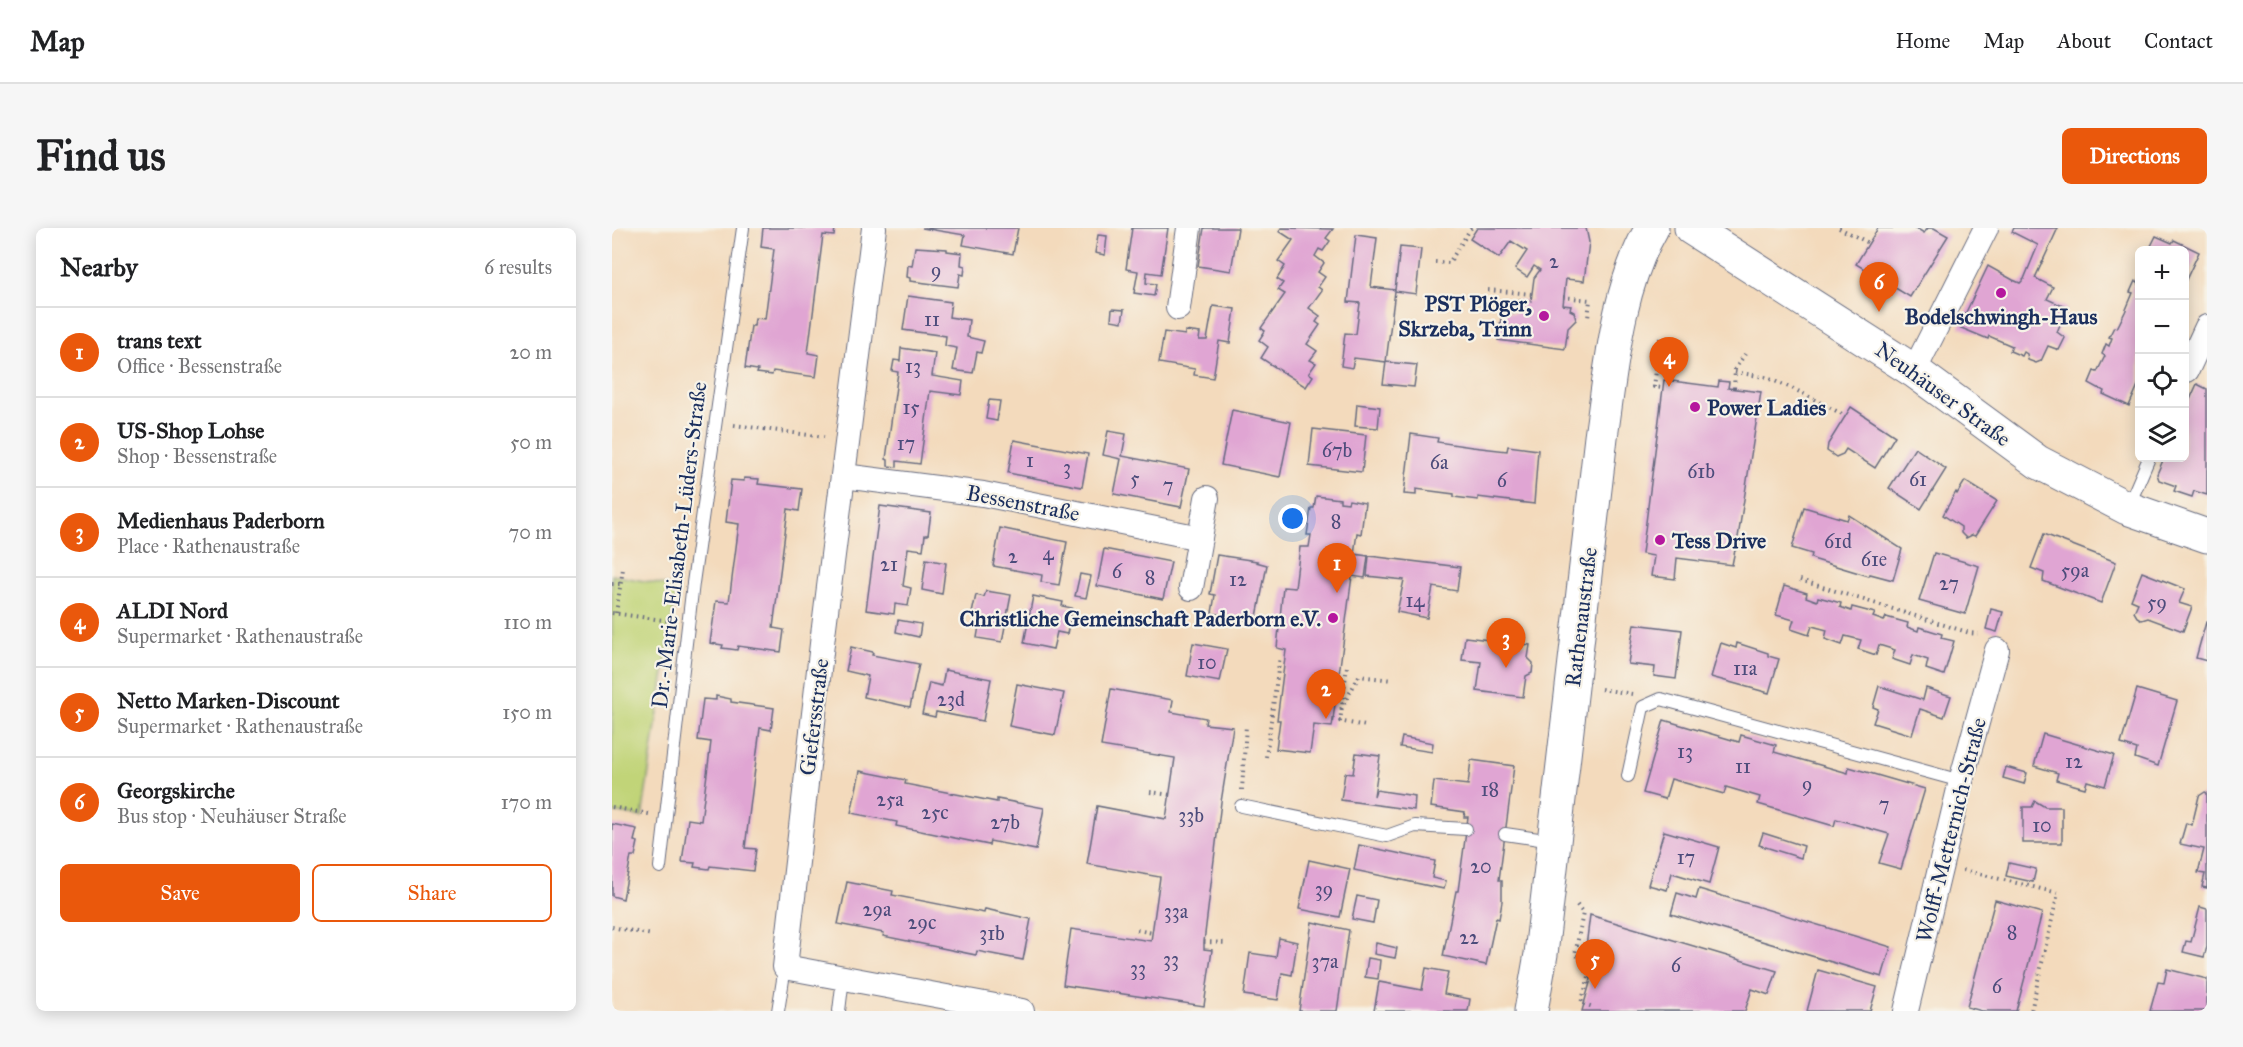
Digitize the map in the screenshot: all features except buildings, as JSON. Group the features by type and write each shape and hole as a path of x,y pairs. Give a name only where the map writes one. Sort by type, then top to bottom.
{"street":[{"name":"Giefersstraße","path":"785,967 823,635 874,228"},
{"path":"1178,308 1188,228"},
{"name":"Rathenaustraße","path":"1532,1011 1541,954 1611,365 1639,250 1652,228"},
{"name":"Neuhäuser Straße","path":"1691,228 1914,371 2038,462 2127,508 2207,536"},
{"path":"1914,371 1986,228"},
{"path":"2189,366 2207,327"},
{"name":"Bessenstraße","path":"844,476 983,494 1200,538"},
{"path":"1191,588 1207,498"},
{"name":"Wolff-Metternich-Straße","path":"1906,1011 1942,865 1991,642"},
{"path":"785,967 1022,1011"}],"lane":[{"name":"Dr.-Marie-Elisabeth-Lüders-Straße","path":"660,867 715,422 743,228"},
{"path":"2127,508 2147,462"},
{"path":"1628,776 1643,707 1661,699 1961,781"},
{"path":"1241,806 1387,836 1415,826 1466,829"},
{"path":"1505,834 1553,842"},
{"path":"778,1011 785,967"},
{"path":"839,1011 843,978"}],"path":[{"path":"1435,262 1449,263 1471,228"},
{"path":"1839,228 1869,243"},
{"path":"1488,290 1532,294"},
{"path":"1563,297 1590,300"},
{"path":"1660,338 1654,387 1663,388"},
{"path":"1734,388 1735,372 1745,354"},
{"path":"1735,372 1764,377 1796,390 1846,416"},
{"path":"715,422 824,437"},
{"path":"623,569 614,613 689,624"},
{"path":"1800,580 1970,633 1991,642"},
{"path":"612,584 621,584"},
{"path":"1266,757 1280,656"},
{"path":"1340,722 1347,666"},
{"path":"1341,710 1359,676 1392,680"},
{"path":"1601,689 1626,693"},
{"path":"1333,720 1366,726"},
{"path":"1241,806 1246,724"},
{"path":"1150,792 1171,795"},
{"path":"612,807 667,817"},
{"path":"1942,865 2058,893 2031,1011"},
{"path":"1576,904 1583,913 1575,956 1594,960 1581,1003 1592,1007"},
{"path":"612,927 652,934"},
{"path":"1137,930 1153,933"},
{"path":"1204,942 1227,943"}],"green space":[{"path":"612,575 677,587 642,817 612,812"}],"place":[{"name":"Bodelschwingh-Haus","path":"2001,293"},
{"name":"Georgskirche","path":"1879,312"},
{"name":"PST Plöger, Skrzeba, Trinn","path":"1544,316"},
{"name":"ALDI Nord","path":"1669,387"},
{"name":"Power Ladies","path":"1695,407"},
{"name":"Tess Drive","path":"1660,540"},
{"name":"trans text","path":"1337,593"},
{"name":"Christliche Gemeinschaft Paderborn e.V.","path":"1333,618"},
{"name":"Medienhaus Paderborn","path":"1506,668"},
{"name":"US-Shop Lohse","path":"1326,719"},
{"name":"Netto Marken-Discount","path":"1595,989"}]}
